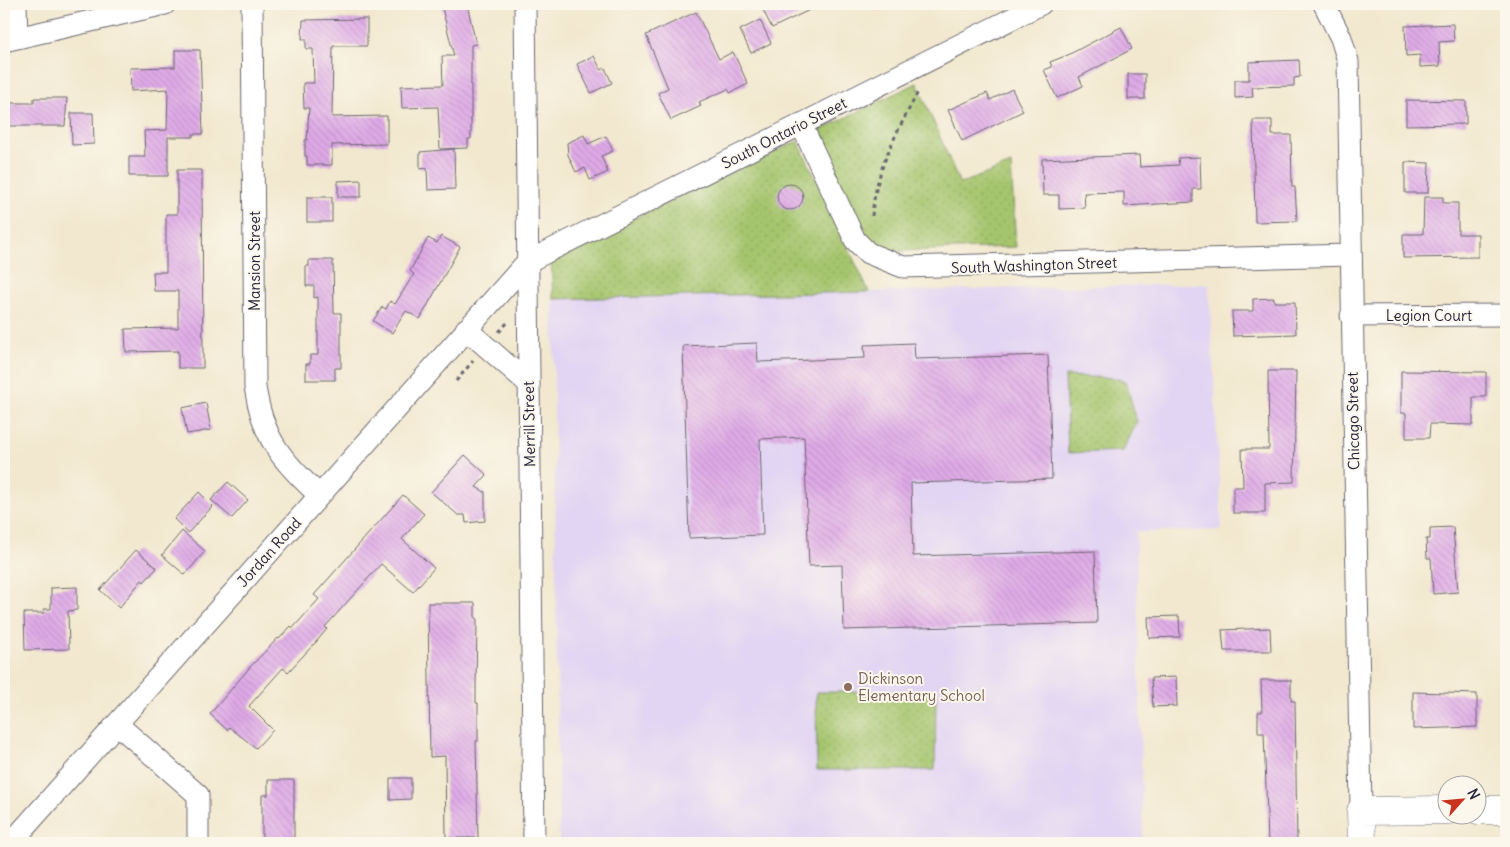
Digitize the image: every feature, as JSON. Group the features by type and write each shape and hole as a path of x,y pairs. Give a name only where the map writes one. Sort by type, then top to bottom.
{"street":[{"path":"16,4 10,39 165,4"},
{"name":"Mansion Street","path":"252,4 255,387 259,412 276,452 294,473 319,495"},
{"name":"Merrill Street","path":"525,4 534,843"},
{"name":"South Ontario Street","path":"527,262 1041,4"},
{"name":"Chicago Street","path":"1324,4 1341,38 1348,61 1351,316 1362,843"},
{"name":"South Washington Street","path":"801,124 855,240 868,253 903,268 1350,256"},
{"name":"Jordan Road","path":"11,843 527,262"},
{"name":"Legion Court","path":"1351,316 1506,315"},
{"path":"466,329 528,383"},
{"path":"117,724 198,795 198,843"},
{"path":"1361,811 1438,810"},
{"path":"1488,810 1506,810"}],"path":[{"path":"872,216 882,162 919,89"}],"shaded area":[{"name":"Dickinson Elementary School","path":"1209,284 1222,530 1136,532 1143,843 559,843 553,299"}],"green space":[{"path":"917,83 960,184 1011,164 1016,247 872,252 816,132"},
{"path":"798,141 869,292 553,299 551,258"},
{"path":"1065,376 1114,378 1126,382 1137,422 1123,451 1068,453"},
{"path":"816,692 936,692 935,770 817,770"}],"building":[{"path":"441,4 467,4 476,44 471,45 471,139 468,139 468,148 440,149 438,107 402,108 401,86 443,85 442,56 454,56"},
{"path":"760,4 822,4 772,28"},
{"path":"696,12 719,59 733,52 748,84 730,93 728,89 699,102 701,106 671,120 658,93 668,88 646,35"},
{"path":"367,19 367,46 333,46 332,117 387,116 387,144 332,145 332,165 307,165 305,140 307,140 309,108 304,108 303,83 314,83 313,49 306,49 306,39 302,39 303,20"},
{"path":"760,20 771,43 751,53 740,30"},
{"path":"1453,24 1454,41 1439,42 1440,66 1420,67 1420,55 1406,56 1405,26"},
{"path":"1121,27 1132,49 1079,77 1083,86 1057,98 1044,70 1052,67 1050,62 1068,55"},
{"path":"175,50 200,50 203,134 193,134 193,137 168,137 168,176 129,176 129,157 145,157 144,131 167,130 168,89 131,91 130,68 175,67"},
{"path":"594,56 601,70 605,68 612,83 591,93 577,64"},
{"path":"1299,60 1300,77 1294,78 1294,86 1252,87 1253,97 1235,98 1235,80 1249,80 1249,62"},
{"path":"1128,74 1145,74 1145,99 1128,99"},
{"path":"1012,89 1023,111 962,141 948,110 987,93 990,100"},
{"path":"34,98 67,98 65,126 4,126 4,103 34,103"},
{"path":"1406,100 1466,101 1466,124 1406,125"},
{"path":"71,113 93,113 94,144 72,145"},
{"path":"1253,120 1272,120 1272,135 1291,135 1292,187 1295,187 1297,221 1255,222"},
{"path":"584,135 588,144 606,136 613,151 601,156 608,172 590,180 585,168 576,172 568,155 567,143"},
{"path":"454,149 455,189 428,190 427,168 420,169 420,152"},
{"path":"1139,155 1140,167 1179,165 1178,158 1200,157 1201,189 1193,189 1193,202 1124,206 1124,192 1084,193 1085,208 1059,209 1059,195 1043,195 1042,159"},
{"path":"1405,162 1429,163 1428,193 1405,193"},
{"path":"177,170 202,170 203,368 178,368 178,351 126,352 125,329 178,328 178,291 154,291 153,272 166,272 166,214 177,214"},
{"path":"361,180 361,197 338,197 338,181"},
{"path":"790,184 799,188 803,197 799,206 790,210 781,206 777,197 781,188"},
{"path":"307,197 332,197 332,222 307,222"},
{"path":"1424,197 1443,197 1443,203 1458,203 1458,234 1478,234 1478,257 1403,258 1403,234 1423,234"},
{"path":"441,236 460,247 420,319 406,311 392,333 373,321 382,307 386,309 390,301 395,304 414,274 410,271 428,238 437,243"},
{"path":"309,260 333,260 334,313 341,313 341,368 335,368 335,380 306,380 306,364 310,364 310,355 318,355 318,297 314,298 314,286 306,286 306,266 309,266"},
{"path":"1274,298 1274,302 1295,302 1296,334 1233,336 1232,311 1253,311 1253,299"},
{"name":"Dickinson Elementary School","path":"757,343 758,362 865,358 864,345 914,343 915,359 1048,355 1052,479 911,483 913,556 1095,551 1097,623 844,630 842,565 809,566 804,437 760,439 763,535 689,538 683,346"},
{"path":"1268,371 1296,371 1294,482 1265,483 1265,513 1233,513 1233,487 1243,487 1242,449 1269,449"},
{"path":"1401,371 1486,372 1486,397 1473,397 1473,425 1430,424 1429,438 1406,438 1406,413 1401,413"},
{"path":"206,403 211,430 187,434 182,408"},
{"path":"465,455 487,475 476,487 485,492 485,521 466,523 465,515 458,515 431,492"},
{"path":"228,482 248,500 232,518 211,500"},
{"path":"199,492 213,506 188,533 174,519"},
{"path":"403,495 424,514 402,539 434,568 413,592 381,564 325,627 327,629 316,642 288,672 283,668 249,706 273,730 256,748 229,727 227,730 210,714 251,666 291,626 293,628 319,599 314,595"},
{"path":"1453,527 1458,592 1433,594 1431,558 1427,558 1426,539 1430,539 1430,528"},
{"path":"182,531 205,551 185,575 162,555"},
{"path":"136,550 157,568 144,582 142,580 119,608 100,590"},
{"path":"77,587 77,610 68,611 69,649 25,650 24,613 44,613 43,609 51,609 51,588"},
{"path":"428,603 475,603 475,618 477,618 476,703 478,703 478,741 476,741 478,838 446,838 445,756 430,757"},
{"path":"1179,616 1180,637 1149,638 1148,617"},
{"path":"1270,628 1271,651 1224,651 1222,630"},
{"path":"1176,677 1177,706 1153,707 1151,678"},
{"path":"1261,680 1291,680 1291,701 1295,701 1297,843 1268,843 1264,733 1258,733 1258,712 1262,712"},
{"path":"1413,692 1477,694 1477,727 1413,729"},
{"path":"390,778 411,778 411,799 390,800"},
{"path":"268,780 294,780 294,838 262,838 262,795 268,795"}],"place":[{"name":"Dickinson Elementary School","path":"848,687"}]}
